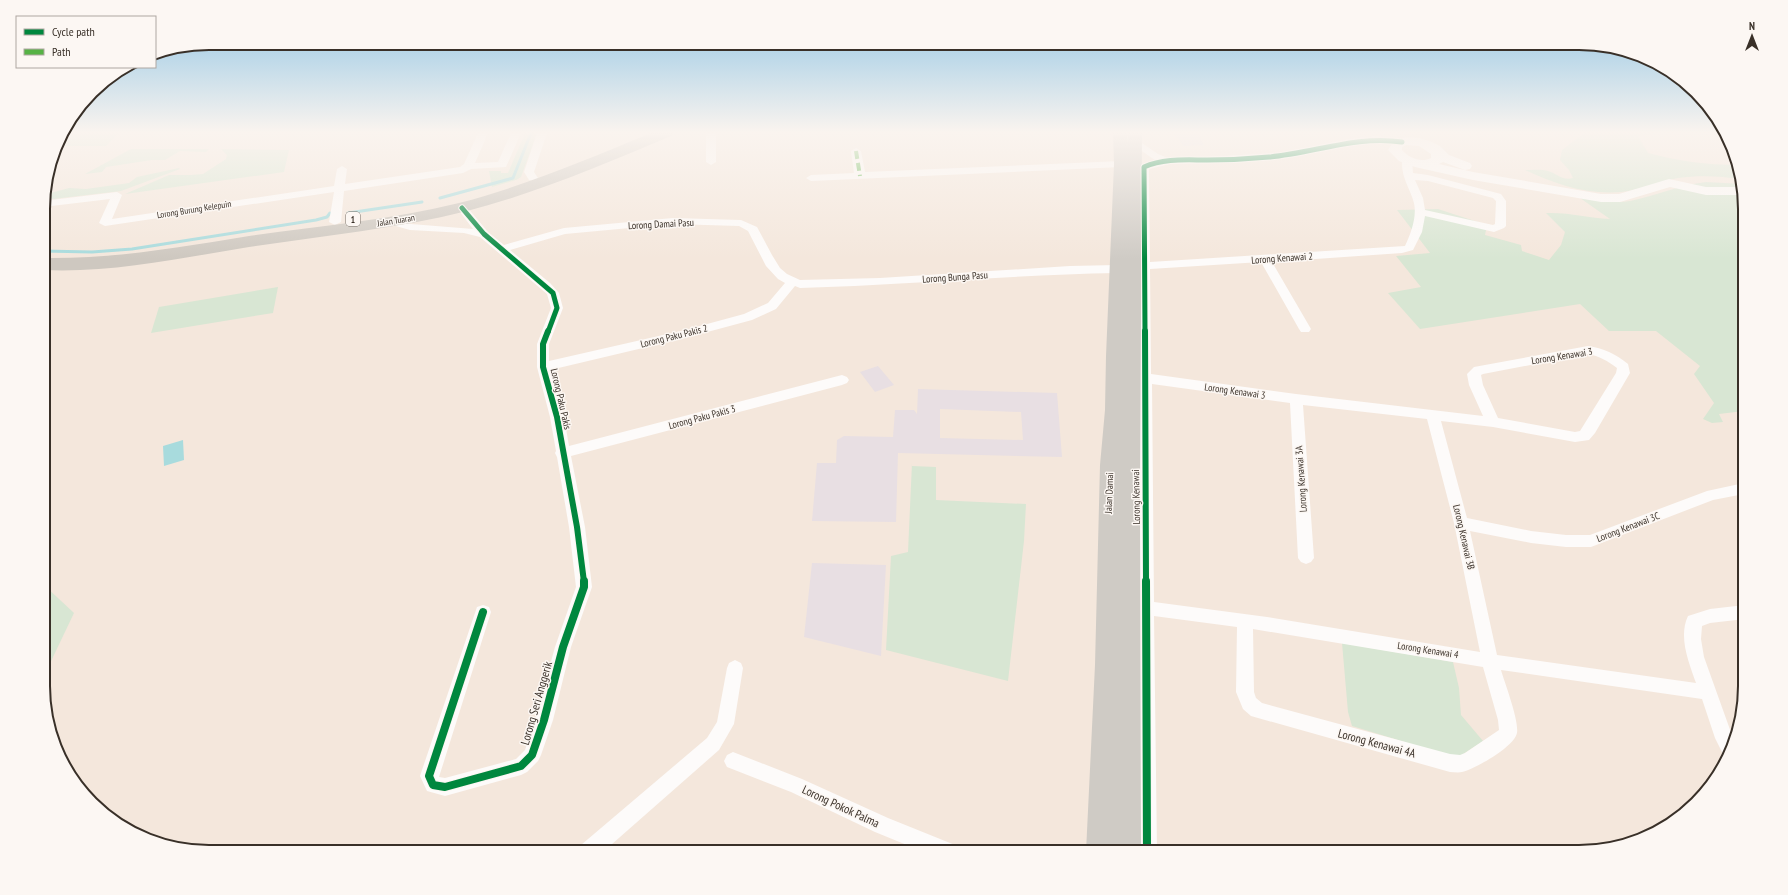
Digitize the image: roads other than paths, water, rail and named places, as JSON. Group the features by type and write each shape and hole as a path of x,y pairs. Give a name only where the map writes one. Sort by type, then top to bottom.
{"main road":[{"name":"Jalan Tuaran","path":"50,256 64,257 126,252 335,222 448,203 541,175"},
{"name":"Jalan Tuaran","path":"50,264 96,263 147,257 389,221 466,212 496,198 556,175"},
{"name":"Jalan Damai","path":"1101,845 1107,665 1110,465 1115,410 1117,269 1121,175"},
{"name":"Jalan Damai","path":"1127,845 1129,504 1134,175"},
{"path":"370,216 395,216 452,207 466,212"}],"street":[{"path":"335,222 341,175"},
{"name":"Lorong Burung Kelepuin","path":"50,203 116,195 105,223 429,175"},
{"path":"811,178 887,175"},
{"name":"Lorong Kenawai","path":"1144,175 1147,845"},
{"path":"1466,175 1620,198 1669,184 1679,184 1706,191 1737,191"},
{"path":"1505,175 1589,193"},
{"path":"1408,176 1428,178 1497,196 1502,201 1500,226 1494,229 1420,212 1419,204 1408,176"},
{"name":"Lorong Paku Pakis","path":"442,230 466,226 466,212"},
{"name":"Lorong Paku Pakis","path":"466,212 484,234 546,286 552,293 556,302 557,308 555,316 548,327 543,344 544,367 557,417 562,453 578,534 584,587"},
{"name":"Lorong Kenawai 2","path":"1145,266 1402,250 1409,248 1413,240 1420,212"},
{"name":"Lorong Paku Pakis","path":"389,221 406,227 464,230 484,234"},
{"name":"Lorong Damai Pasu","path":"502,249 564,231 673,221 741,223 754,229 778,274 792,282"},
{"path":"1265,259 1305,329"},
{"name":"Lorong Bunga Pasu","path":"792,282 834,284 1070,270 1117,269"},
{"name":"Lorong Paku Pakis 2","path":"544,367 684,334 748,317 772,306 792,282"},
{"name":"Lorong Kenawai 3","path":"1144,378 1296,399 1493,422 1558,436 1575,437 1584,436 1590,429 1623,373 1623,368 1616,361 1606,355 1598,351 1588,350 1480,370 1474,374 1476,385 1493,422"},
{"name":"Lorong Paku Pakis 3","path":"562,453 842,380"},
{"name":"Lorong Kenawai 3A","path":"1296,399 1306,558"},
{"name":"Lorong Kenawai 3B","path":"1433,415 1461,523 1490,661"},
{"name":"Lorong Kenawai 3C","path":"1461,523 1531,537 1566,541 1591,541 1619,529 1712,495 1738,490"},
{"name":"Lorong Seri Anggerik","path":"483,612 429,776 433,786 445,787 521,766 532,755 544,720 563,647 584,587"},
{"name":"Lorong Kenawai 4","path":"1147,608 1245,621 1490,661 1708,692"},
{"path":"1727,744 1694,652 1692,630 1694,621 1710,616 1738,613"},
{"name":"Lorong Kenawai 4A","path":"1245,621 1245,692 1249,703 1257,710 1450,763 1461,764 1467,761 1501,741 1508,733 1507,720 1490,661"},
{"path":"596,845 713,744 725,724 734,668"},
{"name":"Lorong Pokok Palma","path":"733,761 796,785 882,825 931,845"}],"water":[{"path":"183,440 184,460 164,466 163,446"}],"waterway":[{"path":"440,198 513,178 514,175"},
{"path":"348,213 422,202"},
{"path":"50,251 92,252 132,249 316,220 327,217 330,213"}]}
